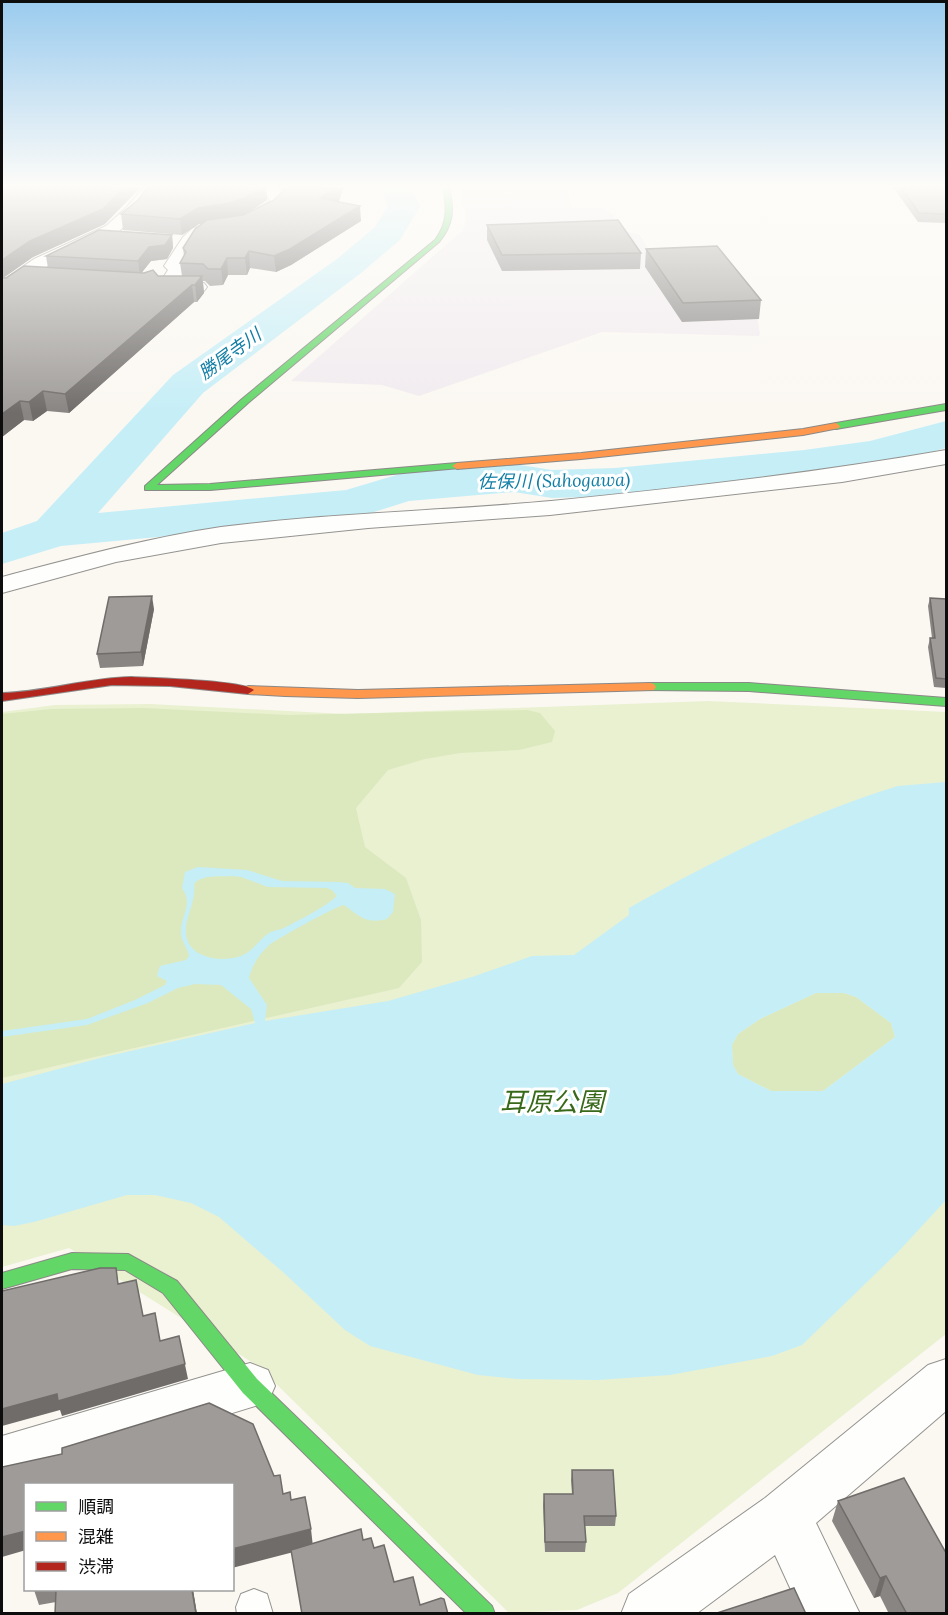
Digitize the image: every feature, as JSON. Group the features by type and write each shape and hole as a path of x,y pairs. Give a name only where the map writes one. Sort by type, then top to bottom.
{"street":[{"path":"2,289 15,269 45,269 56,262"},
{"path":"169,262 165,267 177,269 166,287 199,287"},
{"path":"411,262 245,401 148,488 210,487 581,456 803,432 946,407"},
{"path":"2,585 113,555 221,536 368,521 550,508 842,475 946,457"},
{"path":"2,697 18,698 92,683 134,681 306,695 418,694 541,688 749,687 946,702"},
{"path":"2,1281 72,1261 128,1262 170,1287 250,1386 484,1614"},
{"path":"649,1614 784,1515 946,1381"},
{"path":"2,1460 250,1386"},
{"path":"784,1515 832,1614"}],"shaded area":[{"path":"426,262 730,262 757,316 760,334 759,336 602,332 419,396 382,385 291,381"}],"green space":[{"name":"耳原公園","path":"708,701 946,712 946,1334 618,1593 577,1610 509,1613 258,1366 69,1248 2,1267 2,712 55,705 150,704 346,714"},
{"path":"143,708 288,715 527,710 540,713 555,731 552,742 519,750 460,753 425,759 388,770 356,808 365,847 406,878 421,920 422,962 399,988 2,1078 2,714 51,709"},
{"path":"816,993 844,993 856,997 891,1023 895,1037 823,1091 771,1091 738,1074 733,1065 732,1045 738,1034 760,1019"}],"water":[{"path":"946,782 946,1200 898,1252 802,1345 772,1356 670,1375 598,1380 517,1379 478,1375 370,1346 345,1330 219,1217 191,1203 155,1195 127,1195 34,1222 14,1226 2,1225 2,1084 104,1057 255,1023 251,1009 221,985 195,984 178,988 148,1003 87,1025 2,1037 2,1031 87,1019 165,985 167,981 157,976 160,966 186,960 189,956 181,934 187,905 182,888 185,872 198,867 247,870 282,881 348,883 355,888 385,889 395,894 393,912 387,919 368,920 344,905 268,946 256,960 249,978 267,1005 265,1021 388,1001 472,977 532,956 574,955 629,915 629,908 690,875 814,816 898,786","holes":["232,876 268,887 327,888 337,896 326,905 284,928 269,933 245,954 222,959 205,956 192,948 186,934 194,884 206,877","816,993 844,993 856,997 891,1023 895,1037 823,1091 771,1091 738,1074 733,1065 732,1045 738,1034 760,1019"]}],"building":[{"path":"225,262 221,269 208,269 203,264 180,263"},
{"path":"655,262 730,262 761,300 683,303"},
{"path":"24,266 144,273 153,270 158,276 202,276 195,285 192,285 65,394 43,391 29,402 20,401 2,414 2,278 6,278"},
{"path":"152,596 141,652 97,654 109,597"},
{"path":"930,598 946,599 946,679 936,678 930,638 935,638"},
{"path":"100,1268 116,1268 118,1284 136,1280 143,1316 155,1313 160,1341 179,1336 185,1364 58,1401 57,1394 2,1409 2,1291"},
{"path":"209,1403 253,1424 274,1476 280,1475 283,1494 290,1492 291,1500 305,1497 311,1529 234,1548 234,1483 24,1483 24,1532 2,1537 2,1467 62,1454 62,1448"},
{"path":"572,1470 613,1470 616,1516 584,1516 586,1542 545,1542 544,1494 573,1494"},
{"path":"904,1478 946,1553 946,1614 907,1614 886,1576 880,1578 838,1501"},
{"path":"361,1529 363,1540 371,1538 374,1548 384,1545 394,1582 413,1577 420,1605 441,1598 444,1599 448,1614 302,1614 291,1550"},
{"path":"794,1588 806,1614 717,1613"},
{"path":"56,1591 192,1591 196,1614 55,1614"}],"waterway":[{"name":"勝尾寺川","path":"55,532 188,384 353,262"},
{"name":"佐保川 (Sahogawa)","path":"55,532 352,504 403,487 514,478 552,484 615,482 804,464 873,454 946,434"},
{"path":"2,549 55,532"}],"traffic: fast":[{"path":"411,262 245,401 148,488 210,487 457,466"},
{"path":"836,426 946,407"},
{"path":"650,687 749,687 946,702"},
{"path":"2,1281 72,1261 128,1262 170,1287 250,1386 484,1614"}],"traffic: slow":[{"path":"457,466 581,456 803,432 836,426"},
{"path":"248,690 358,694 650,687"}],"traffic: jam":[{"path":"2,697 112,681 170,682 248,690"}]}
